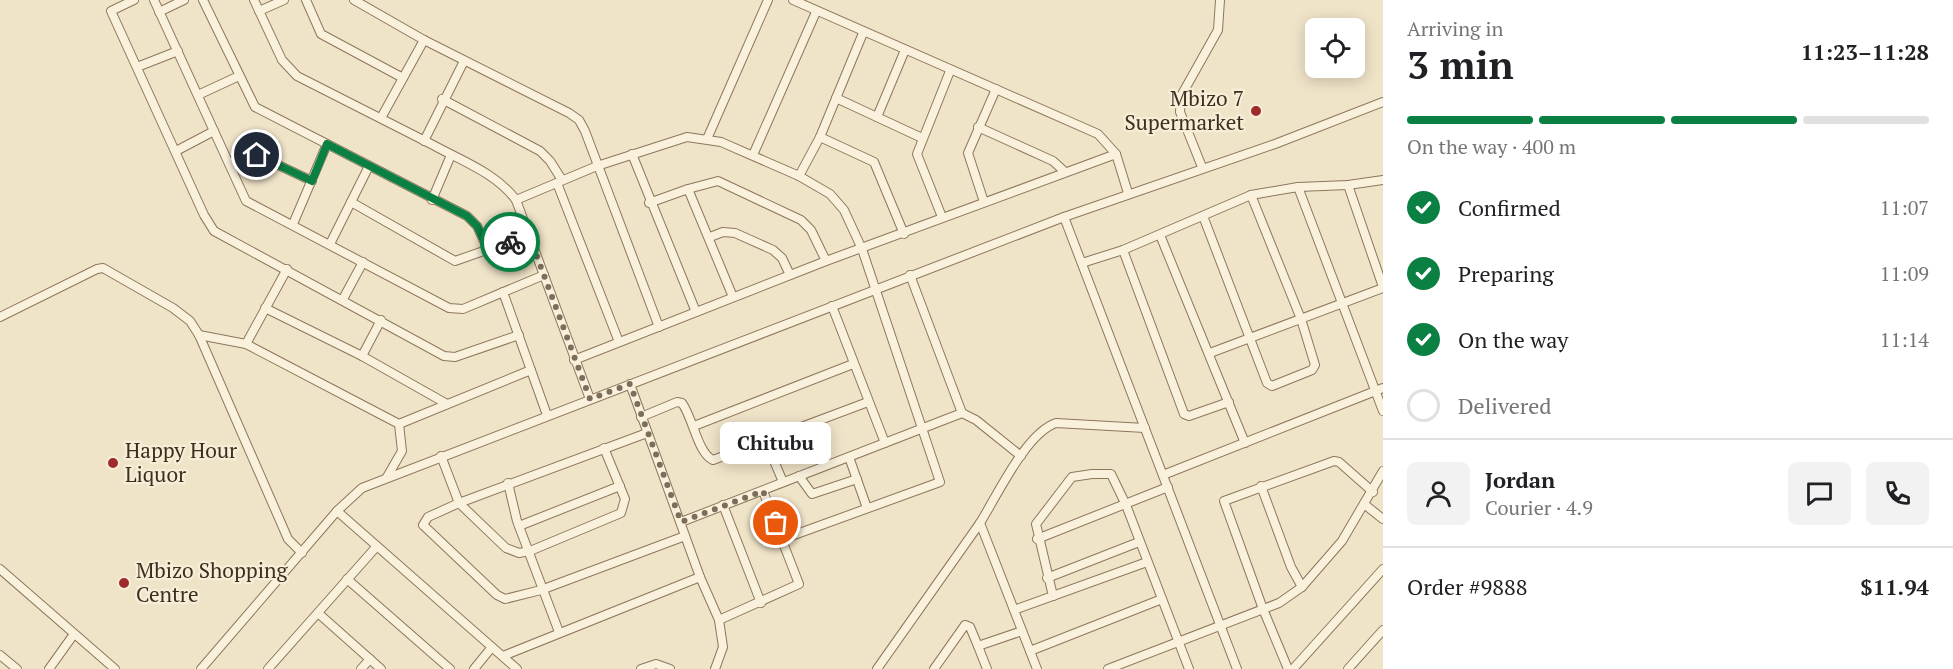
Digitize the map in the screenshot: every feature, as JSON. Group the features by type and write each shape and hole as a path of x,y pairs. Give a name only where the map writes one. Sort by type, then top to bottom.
{"street":[{"path":"134,0 111,11 204,215 214,231 450,358 519,335"},
{"path":"154,0 246,201 448,308 463,309 544,275"},
{"path":"159,12 184,0"},
{"path":"203,0 255,107 474,221 488,249"},
{"path":"254,0 287,69 496,179 516,200 590,399"},
{"path":"259,10 284,0"},
{"path":"306,0 321,34 403,78"},
{"path":"354,0 424,40 533,94 579,120 585,130 659,327"},
{"path":"707,139 768,0"},
{"path":"794,0 863,33 1098,134 1116,154 1128,193"},
{"path":"1202,167 1180,112 1180,105 1181,96 1218,30 1220,0"},
{"path":"753,155 816,12"},
{"path":"799,176 820,137 863,33"},
{"path":"381,118 424,40"},
{"path":"877,117 905,50"},
{"path":"137,67 178,51"},
{"path":"424,141 442,99 464,61"},
{"path":"942,217 917,160 922,138 950,71"},
{"path":"198,95 239,76"},
{"path":"984,202 968,159 968,149 996,89"},
{"path":"836,98 922,138"},
{"path":"442,99 540,151 550,161 560,182 619,342"},
{"path":"201,669 337,511 362,488 910,275 1128,193 1275,144 1383,102"},
{"path":"978,127 1053,161 1065,172"},
{"path":"176,151 214,131"},
{"path":"516,200 597,166 687,137 707,139 753,155 799,176 836,199 862,249 940,482 783,539"},
{"path":"820,137 874,162 904,234"},
{"path":"293,224 327,144"},
{"path":"230,163 251,154 257,155 312,181"},
{"path":"632,154 696,312"},
{"path":"574,360 826,261 1116,154"},
{"path":"432,200 450,155"},
{"path":"330,244 369,166"},
{"path":"1082,263 1124,250 1251,195 1298,187 1348,185 1383,180"},
{"path":"650,203 718,181 801,220 811,230 826,261"},
{"path":"1210,353 1383,288 1348,185"},
{"path":"1298,187 1342,303 1379,389 1383,411"},
{"path":"688,189 710,237 733,297"},
{"path":"1203,216 1267,383 1272,386 1314,368 1301,319 1251,195"},
{"path":"351,202 455,261 529,235"},
{"path":"1064,217 1237,669"},
{"path":"710,237 723,232 735,233 773,249 782,258 790,275"},
{"path":"1160,235 1245,443"},
{"path":"1124,250 1184,414 1189,416 1229,402"},
{"path":"343,299 363,262"},
{"path":"0,317 103,268 174,308 190,321 200,335 288,539 302,553"},
{"path":"246,344 287,269"},
{"path":"910,275 962,413 976,420 1021,456"},
{"path":"503,292 547,415"},
{"path":"832,306 885,443"},
{"path":"265,308 362,356 447,404"},
{"path":"362,356 381,320"},
{"path":"200,335 246,344 399,424"},
{"path":"694,426 853,364"},
{"path":"399,424 531,370"},
{"path":"630,384 700,577 719,620 724,643 715,669"},
{"path":"1163,475 1379,389"},
{"path":"641,417 677,402 686,409 704,453 712,460 766,442 868,402"},
{"path":"681,522 962,413"},
{"path":"877,669 980,523 1021,456 1043,428 1056,423 1145,428"},
{"path":"387,477 402,451 399,424"},
{"path":"647,433 604,447 459,503 423,520 425,529 497,596 513,600 685,536"},
{"path":"766,442 783,483"},
{"path":"441,456 459,503 506,548 519,553 530,551 617,516 625,504 604,447"},
{"path":"849,457 867,508"},
{"path":"1288,669 1224,504 1227,498 1334,461 1339,462 1373,492"},
{"path":"1108,669 1279,603 1302,587 1342,542 1373,492 1383,471"},
{"path":"1053,596 1037,539 1037,520 1075,476 1111,474 1126,505 1189,669"},
{"path":"799,476 812,494 857,479"},
{"path":"508,483 519,526 530,551 541,590 559,632"},
{"path":"519,526 620,486"},
{"path":"1261,486 1291,567 1302,587"},
{"path":"1037,539 1168,487"},
{"path":"719,620 799,584 763,491"},
{"path":"1364,504 1383,519"},
{"path":"723,505 761,603"},
{"path":"337,511 517,669"},
{"path":"980,523 1037,669"},
{"path":"1047,578 1139,542"},
{"path":"267,669 377,546"},
{"path":"1014,610 1147,562"},
{"path":"0,569 115,669"},
{"path":"1293,669 1383,569"},
{"path":"503,656 700,577"},
{"path":"347,579 450,669"},
{"path":"1030,651 1162,599"},
{"path":"318,613 381,669"},
{"path":"934,669 963,626 970,627 987,669"},
{"path":"1348,669 1383,630"},
{"path":"978,646 1022,631"},
{"path":"49,669 74,634"},
{"path":"474,669 492,647"},
{"path":"0,655 17,669"},
{"path":"361,669 369,659"},
{"path":"641,669 656,664 670,669"}],"way so far":[{"path":"510,242 529,235 590,399 630,384 681,522 763,491 776,523"}],"place":[{"name":"Mbizo 7 Supermarket","path":"1256,111"},
{"name":"Happy Hour Liquor","path":"113,463"},
{"name":"Chitubu","path":"776,523"},
{"name":"Mbizo Shopping Centre","path":"124,583"}],"route":[{"path":"257,155 312,181 327,144 467,216 474,221 488,249 510,242"}]}
